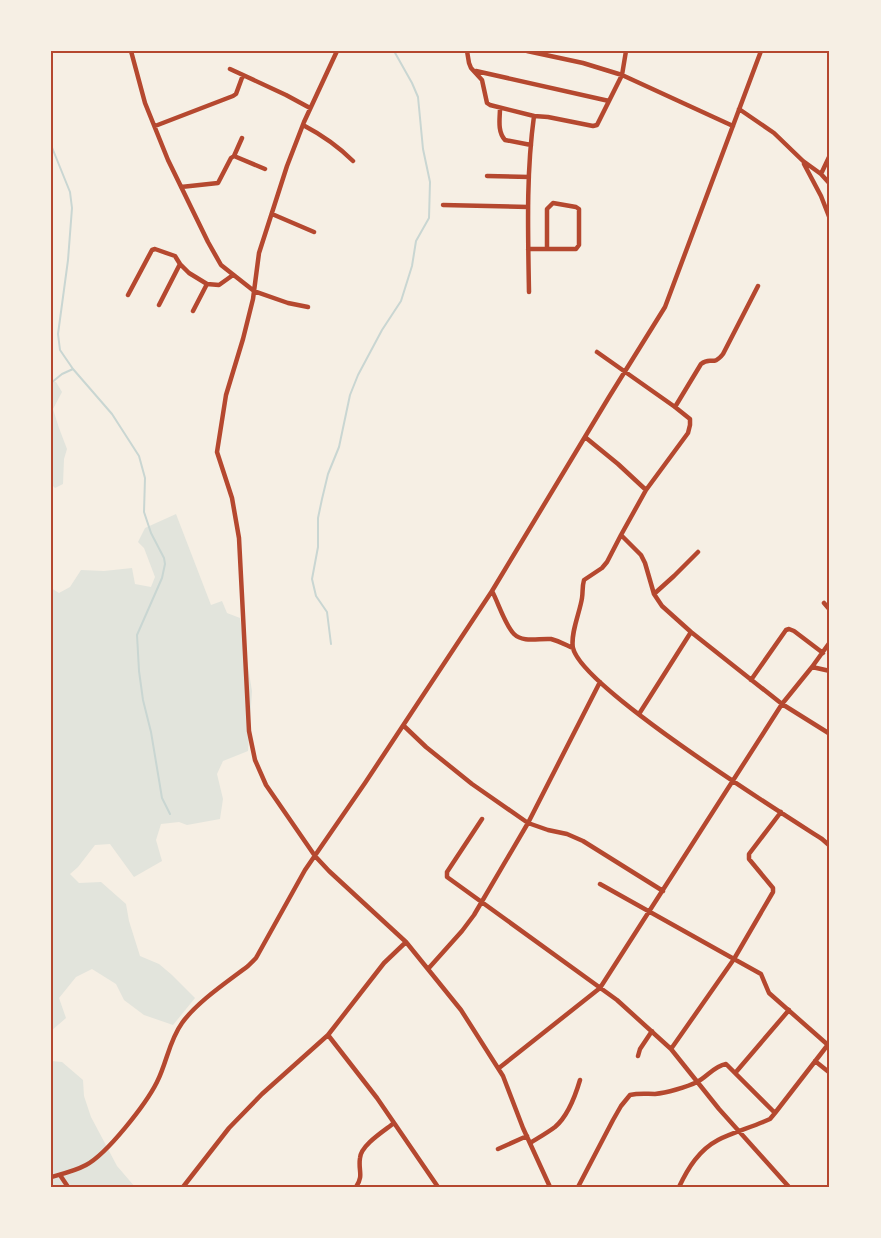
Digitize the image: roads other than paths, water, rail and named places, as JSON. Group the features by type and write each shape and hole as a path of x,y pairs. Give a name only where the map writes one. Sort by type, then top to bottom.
{"street":[{"path":"131,51 145,103 168,160 208,242 222,265 254,291 288,303 308,307"},
{"path":"338,51 303,125 287,166 259,253 254,291 243,339 226,395 217,453 232,498 239,538 249,731 255,760 266,785 315,856 406,942 461,1010 507,1083 550,1187"},
{"path":"467,51 469,63 482,80 487,103 490,105 534,116 593,126 599,124 622,75 626,51"},
{"path":"526,51 584,63 622,75 733,126"},
{"path":"51,1177 85,1166 114,1140 156,1083 166,1062 172,1039 182,1022 193,1010 256,958 296,883 404,726 492,591 665,307 762,51"},
{"path":"230,69 286,94 310,108"},
{"path":"473,70 609,101"},
{"path":"155,126 233,96 243,75"},
{"path":"500,108 502,138 531,144"},
{"path":"739,109 774,133 830,184"},
{"path":"529,292 528,207 534,116"},
{"path":"303,125 339,147 353,161"},
{"path":"181,186 219,183 242,138"},
{"path":"821,174 830,155"},
{"path":"234,156 265,169"},
{"path":"803,161 830,219"},
{"path":"487,176 529,177"},
{"path":"528,249 547,249 576,249 579,245 579,209 573,205 553,203 549,205 547,209 547,249"},
{"path":"443,205 528,207"},
{"path":"272,214 314,232"},
{"path":"128,295 152,250 175,256 189,273 207,284 223,284 233,275"},
{"path":"159,305 180,264"},
{"path":"193,311 207,284"},
{"path":"675,407 701,364 707,360 714,362 723,354 758,286"},
{"path":"597,352 675,407 690,419 690,425 688,433 646,490 608,562 584,580 573,648 582,663 600,682 639,714 733,782 830,846"},
{"path":"585,437 646,490"},
{"path":"621,535 643,560 654,594 662,606 782,704 830,734"},
{"path":"654,594 698,552"},
{"path":"492,591 507,624 518,637 531,640 553,640 573,648"},
{"path":"824,603 830,610"},
{"path":"752,680 786,630 794,631 823,653"},
{"path":"639,714 691,632"},
{"path":"499,1068 600,988 782,704 830,642"},
{"path":"812,667 830,670"},
{"path":"428,969 462,931 481,903 528,823 600,682"},
{"path":"404,726 463,776 528,823 583,841 663,891"},
{"path":"671,1049 734,959 773,892 773,888 749,860 749,854 781,812"},
{"path":"482,819 446,875 448,878 617,1000 652,1031 671,1049 789,1187"},
{"path":"600,884 761,974 768,992 829,1043 770,1119 718,1140 701,1154 687,1171 679,1187"},
{"path":"183,1187 229,1128 262,1094 328,1035 384,963 406,942"},
{"path":"736,1072 789,1010"},
{"path":"638,1056 640,1048 652,1031"},
{"path":"328,1035 377,1098 438,1187"},
{"path":"815,1061 830,1074"},
{"path":"578,1187 613,1120 627,1098 634,1094 656,1094 675,1090 698,1082 722,1064 728,1064 775,1113"},
{"path":"530,1143 556,1126 568,1110 580,1080"},
{"path":"356,1187 361,1178 361,1153 367,1144 394,1123"},
{"path":"498,1149 527,1136"},
{"path":"60,1175 68,1187"}],"waterway":[{"path":"331,644 327,612 316,596 312,579 318,547 318,518 322,499 328,474 339,447 350,395 382,330 401,301 412,266 416,241 429,218 430,182 423,149 418,97 394,51"},
{"path":"51,145 70,192 72,208 58,334 60,350 73,369 112,414 139,456 145,478 144,512 151,533 164,558 162,578 137,635 143,700 162,798 170,814"},
{"path":"51,383 73,369"}]}
